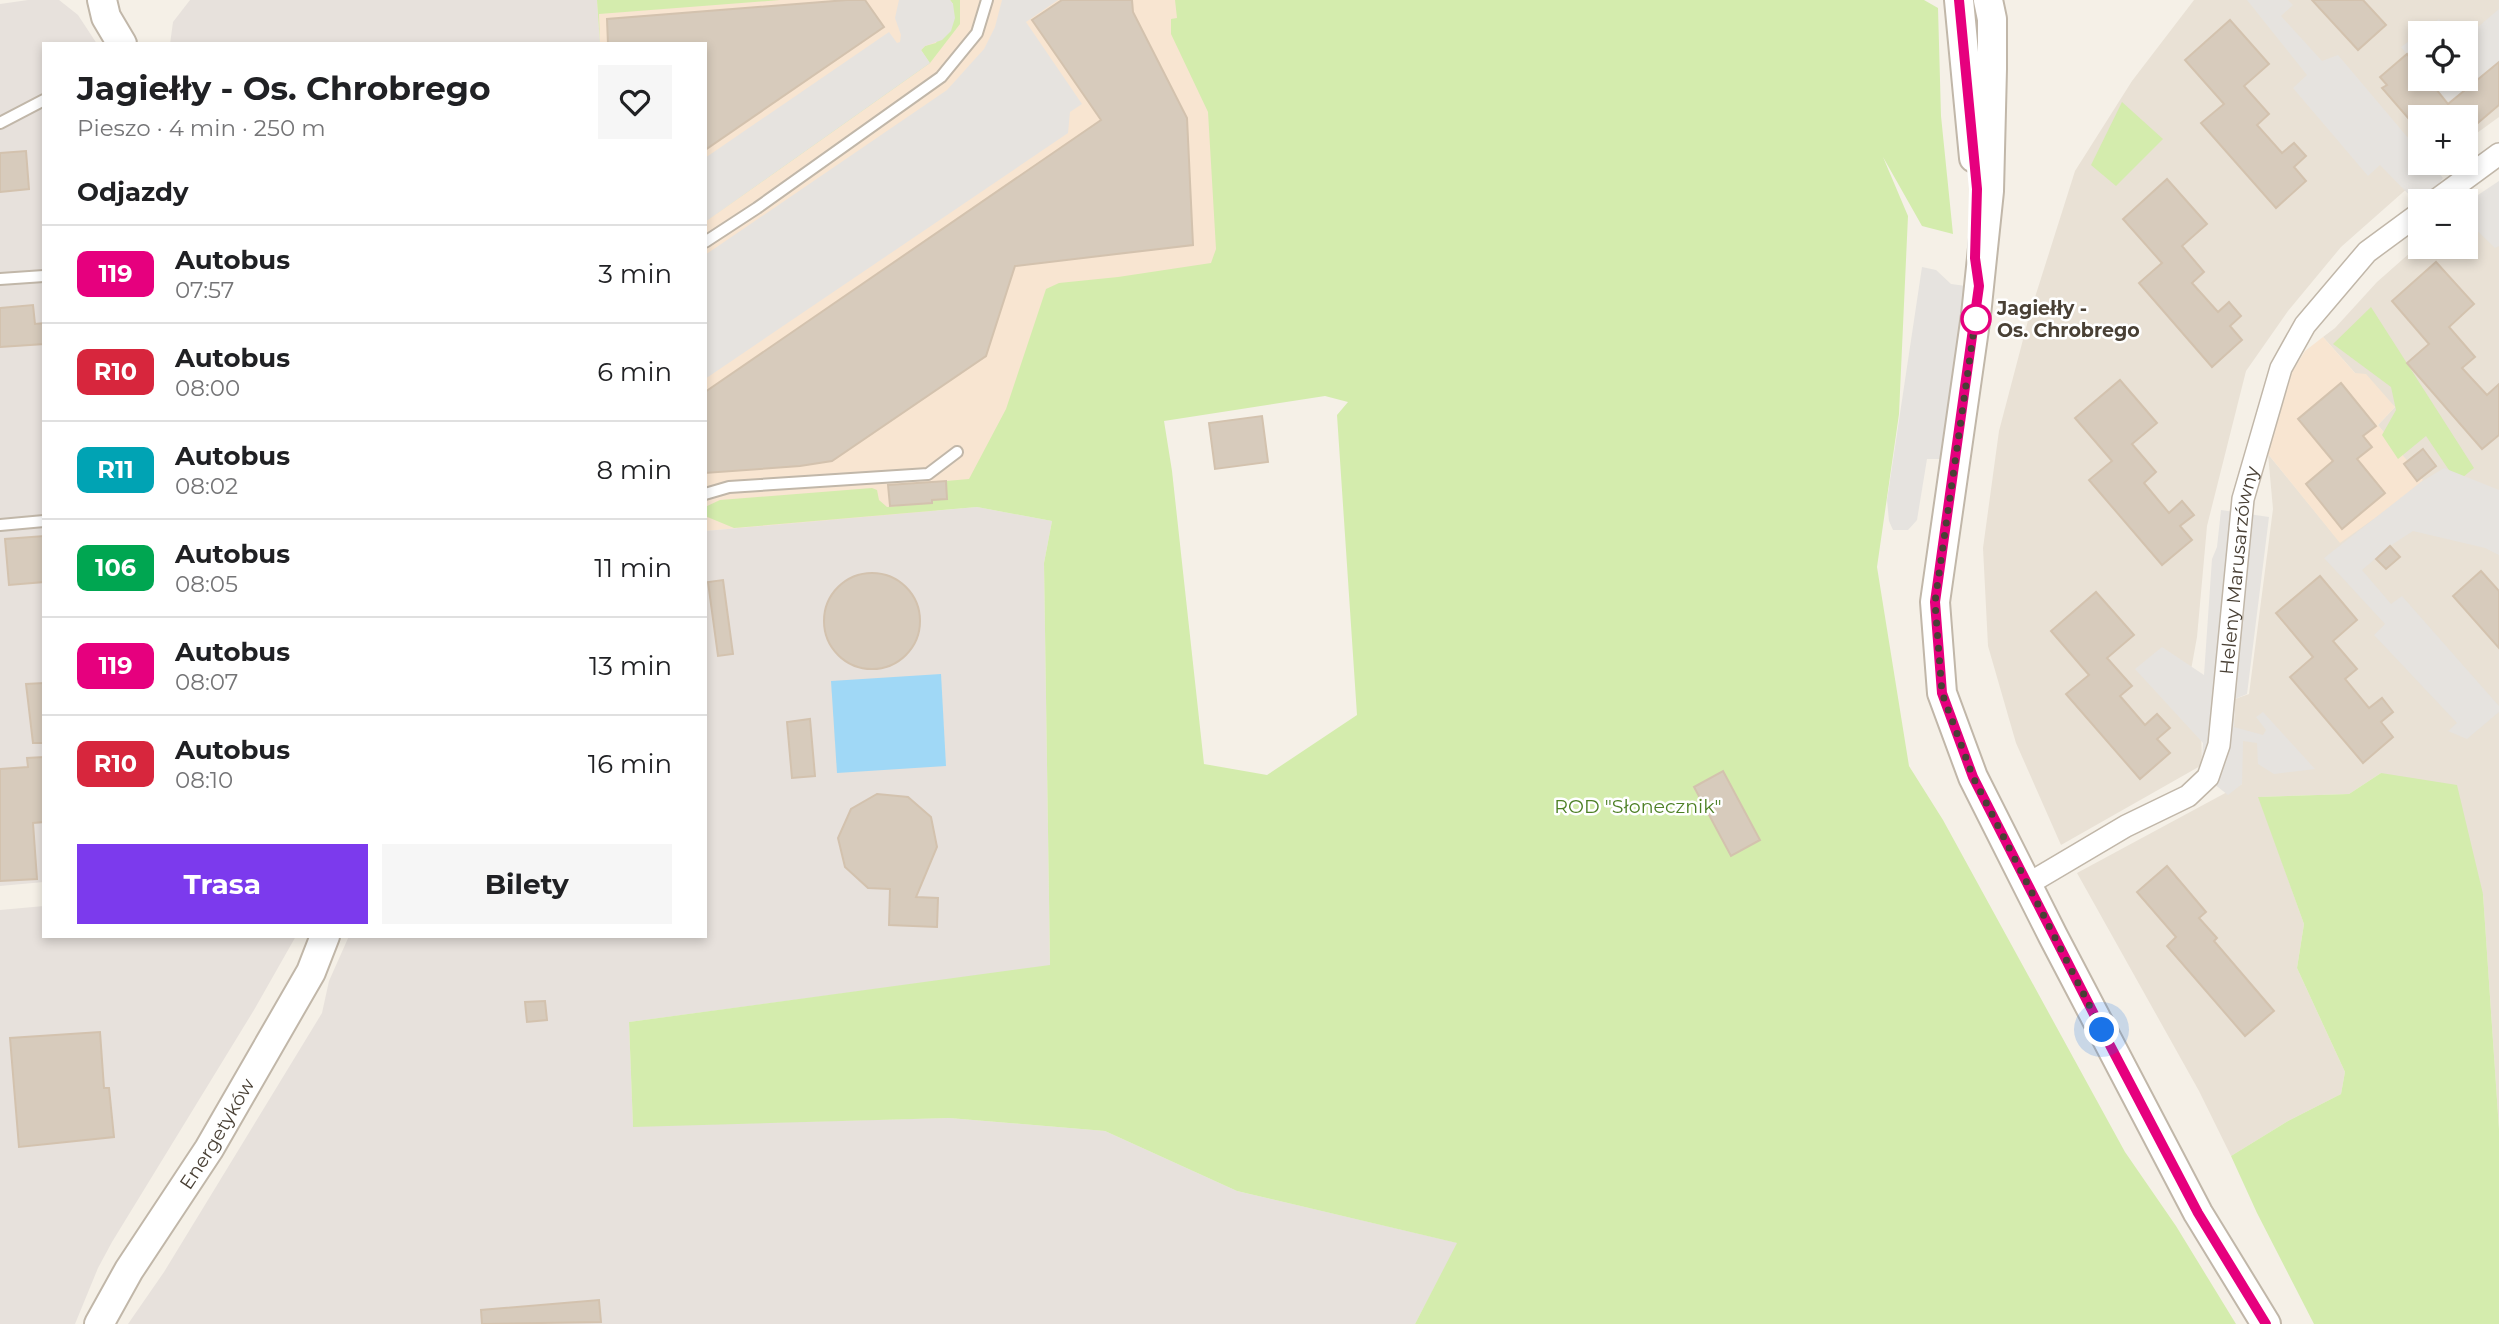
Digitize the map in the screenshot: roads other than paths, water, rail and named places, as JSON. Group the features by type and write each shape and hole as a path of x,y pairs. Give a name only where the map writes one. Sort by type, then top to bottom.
{"street":[{"path":"102,0 106,17 121,42"},
{"path":"1959,0 1977,189 1975,258 1979,286"},
{"path":"1992,6 1989,191 1979,286 1935,602 1942,693 1973,777 2198,1213 2266,1324"},
{"path":"2451,189 2499,154"},
{"name":"Heleny Marusarzówny","path":"2028,884 2126,826 2188,796 2208,777 2219,745 2243,499 2281,368 2305,325 2367,252 2408,222"},
{"name":"Energetyków","path":"99,1324 129,1270 209,1149 311,972 324,938"}],"lane":[{"path":"707,241 941,77 977,33 983,3"},
{"path":"0,123 42,101"},
{"path":"0,279 42,276"},
{"path":"707,493 729,487 928,474 957,452"},
{"path":"0,525 42,521"}],"water":[{"path":"941,674 946,766 837,773 831,681"}],"place":[{"name":"Jagiełły - Os. Chrobrego","path":"1976,319"}],"park label":[{"name":"ROD \"Słonecznik\"","path":"1638,806"}]}
